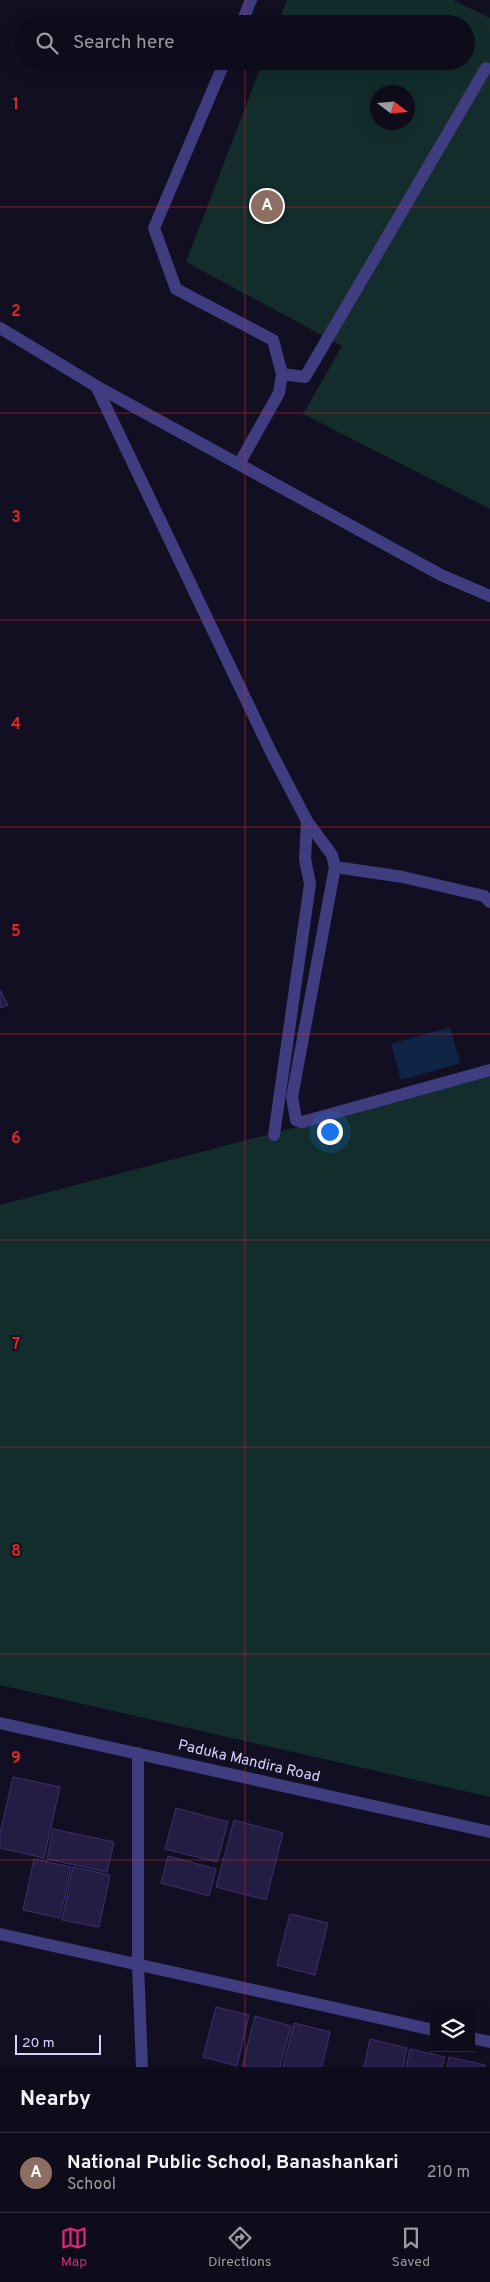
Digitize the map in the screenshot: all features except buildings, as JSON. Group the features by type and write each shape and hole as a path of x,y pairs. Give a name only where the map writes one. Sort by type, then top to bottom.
{"street":[{"path":"245,15 252,0"},
{"path":"282,374 305,376 486,68"},
{"path":"221,70 154,228 176,288 273,340 282,374 278,393 239,464"},
{"path":"0,328 96,386 442,575 490,596"},
{"path":"96,386 270,750 307,821 332,854 335,867 292,1097 296,1120 302,1122 490,1070"},
{"path":"274,1135 310,884 305,858 307,821"},
{"path":"335,867 403,877 484,896 490,902"},
{"name":"Paduka Mandira Road","path":"0,1723 490,1832"},
{"path":"138,1753 138,1965 142,2067"},
{"path":"0,1934 430,2029"},
{"path":"475,2039 490,2042"}],"green space":[{"path":"287,0 453,0 490,18 490,509 303,414 342,346 186,262 260,70 475,70 475,15 281,15"},
{"path":"490,1076 490,1797 0,1685 0,1205"}],"water":[{"path":"450,1027 460,1063 401,1080 391,1044"}],"place":[{"name":"National Public School, Banashankari","path":"267,206"}]}
